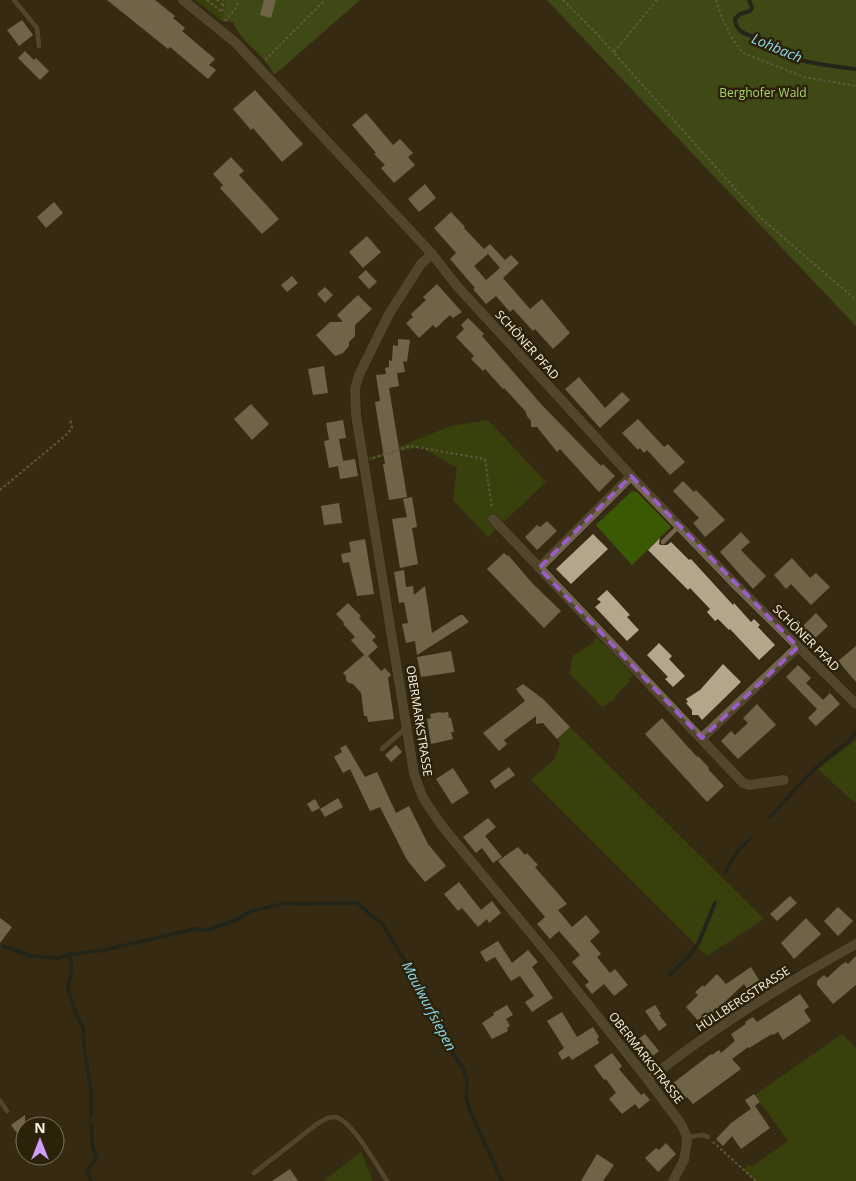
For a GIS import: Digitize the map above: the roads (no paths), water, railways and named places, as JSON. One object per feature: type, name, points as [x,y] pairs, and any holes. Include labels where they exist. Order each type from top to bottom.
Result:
[{"type":"street","name":"SCHÖNER PFAD","points":[[184,0],[236,43],[432,254],[470,301],[631,476],[856,704]]},
{"type":"street","name":"OBERMARKSTRASSE","points":[[432,254],[421,264],[389,314],[359,375],[355,390],[356,415],[414,774],[423,798],[431,811],[648,1080],[674,1114],[687,1137]]},
{"type":"street","points":[[539,568],[631,476]]},
{"type":"street","points":[[493,519],[746,785],[784,780]]},
{"type":"street","points":[[702,738],[798,647]]},
{"type":"street","name":"HÜLLBERGSTRASSE","points":[[648,1080],[702,1040],[768,996],[856,944]]},
{"type":"street","points":[[673,1181],[684,1160],[687,1137]]},
{"type":"lane","points":[[14,0],[37,28],[39,46]]},
{"type":"lane","points":[[663,542],[679,526]]},
{"type":"lane","points":[[382,749],[407,727]]},
{"type":"lane","points":[[0,1101],[7,1111]]},
{"type":"lane","points":[[254,1173],[317,1124],[327,1118],[334,1117],[349,1124],[387,1181]]},
{"type":"lane","points":[[687,1137],[703,1135],[708,1137]]},
{"type":"waterway","name":"Lohbach","points":[[749,0],[752,8],[750,11],[740,14],[735,19],[736,25],[742,32],[768,41],[796,59],[856,69]]},
{"type":"waterway","points":[[770,817],[815,768],[849,741],[856,732]]},
{"type":"waterway","points":[[726,871],[736,853],[750,838]]},
{"type":"waterway","name":"Maulwurfsiepen","points":[[3,946],[31,956],[59,958],[66,955],[104,950],[195,929],[207,930],[234,921],[252,911],[286,903],[357,903],[383,925],[429,1000],[432,1018],[441,1036],[463,1068],[467,1080],[466,1097],[470,1111],[502,1181]]},
{"type":"waterway","points":[[670,974],[698,944],[715,903]]},
{"type":"waterway","points":[[66,955],[71,959],[72,969],[68,986],[69,992],[76,1014],[83,1027],[84,1047],[91,1090],[91,1116]]},
{"type":"waterway","points":[[91,1125],[93,1149],[96,1159],[87,1171],[91,1181]]},
{"type":"park label","name":"Berghofer Wald","points":[[763,93]]}]
